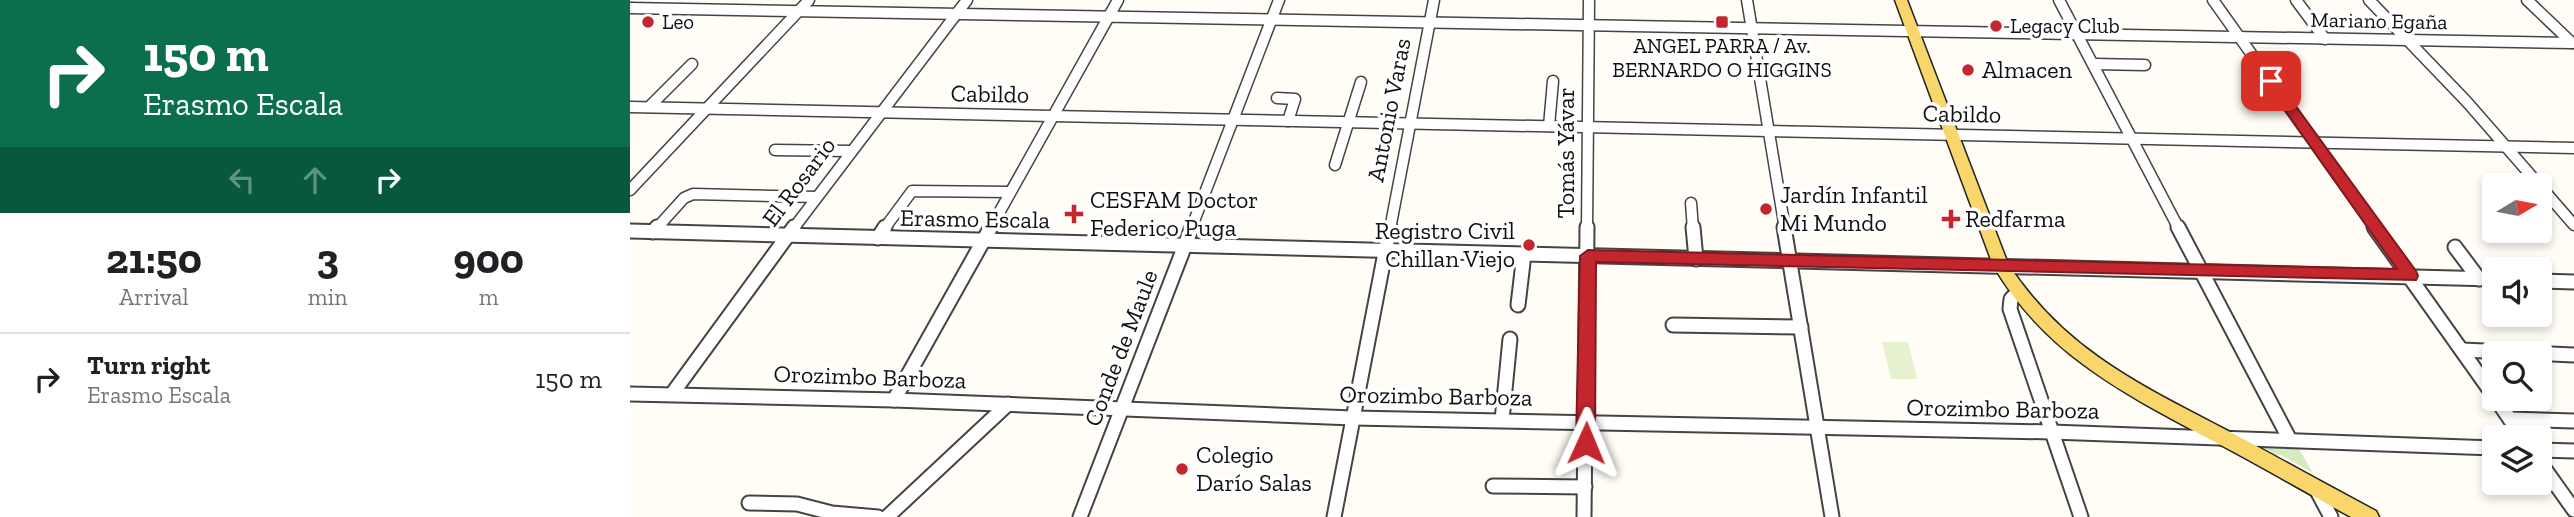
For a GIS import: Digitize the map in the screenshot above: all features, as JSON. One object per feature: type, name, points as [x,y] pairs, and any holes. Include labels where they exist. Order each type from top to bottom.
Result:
[{"type":"main road","points":[[1900,0],[2001,265],[2018,292],[2073,349],[2105,373],[2146,398],[2369,517]]},
{"type":"street","points":[[630,19],[651,0]]},
{"type":"street","points":[[630,190],[808,0]]},
{"type":"street","name":"El Rosario","points":[[672,394],[787,235],[967,0]]},
{"type":"street","points":[[894,400],[1118,0]]},
{"type":"street","name":"Conde de Maule","points":[[1080,517],[1279,0]]},
{"type":"street","name":"Antonio Varas","points":[[1334,517],[1434,0]]},
{"type":"street","name":"Tomás Yávar","points":[[1584,517],[1589,0]]},
{"type":"street","points":[[1747,0],[1832,517]]},
{"type":"street","points":[[2059,0],[2290,440]]},
{"type":"street","points":[[2213,0],[2482,378]]},
{"type":"street","points":[[2295,0],[2325,38]]},
{"type":"street","points":[[2369,0],[2508,147],[2574,225]]},
{"type":"street","points":[[2527,0],[2572,43]]},
{"type":"street","name":"Mariano Egaña","points":[[630,8],[2572,43]]},
{"type":"street","points":[[649,107],[692,64]]},
{"type":"street","points":[[2094,64],[2145,65]]},
{"type":"street","points":[[1549,126],[1553,81]]},
{"type":"street","points":[[1335,165],[1361,82]]},
{"type":"street","points":[[1278,98],[1295,99],[1288,121]]},
{"type":"street","name":"Cabildo","points":[[630,107],[2574,148]]},
{"type":"street","points":[[775,150],[850,151]]},
{"type":"street","points":[[878,238],[906,195],[912,191],[1010,192]]},
{"type":"street","points":[[653,232],[684,198],[693,194],[816,197]]},
{"type":"street","points":[[1691,203],[1696,259]]},
{"type":"street","name":"Erasmo Escala","points":[[630,231],[2479,279]]},
{"type":"street","points":[[2455,247],[2479,279]]},
{"type":"street","points":[[1518,306],[1524,254]]},
{"type":"street","points":[[2552,281],[2574,282]]},
{"type":"street","points":[[2018,292],[2011,299],[2010,309],[2081,517]]},
{"type":"street","points":[[1673,325],[1801,327]]},
{"type":"street","points":[[1502,420],[1510,339]]},
{"type":"street","points":[[2462,350],[2574,355]]},
{"type":"street","name":"Orozimbo Barboza","points":[[630,394],[894,400],[1353,418],[2051,432],[2482,448]]},
{"type":"street","points":[[887,517],[1008,404]]},
{"type":"street","points":[[2505,411],[2514,425]]},
{"type":"street","points":[[2510,419],[2574,421]]},
{"type":"street","points":[[2552,451],[2574,452]]},
{"type":"street","points":[[2552,479],[2574,510]]},
{"type":"street","points":[[1493,486],[1585,487]]},
{"type":"street","points":[[2316,489],[2331,517]]},
{"type":"street","points":[[749,503],[797,504],[832,513],[878,517]]},
{"type":"green space","points":[[1882,342],[1908,342],[1917,379],[1891,379]]},
{"type":"green space","points":[[2248,445],[2297,446],[2313,473],[2281,455],[2271,457]]},
{"type":"place","name":"Leo","points":[[648,22]]},
{"type":"place","name":"ANGEL PARRA / Av. BERNARDO O HIGGINS","points":[[1722,22]]},
{"type":"place","name":"Legacy Club","points":[[1996,26]]},
{"type":"place","name":"Almacen","points":[[1968,70]]},
{"type":"place","name":"Jardín Infantil Mi Mundo","points":[[1766,209]]},
{"type":"place","name":"CESFAM Doctor Federico Puga","points":[[1074,214]]},
{"type":"place","name":"Redfarma","points":[[1951,219]]},
{"type":"place","name":"Registro Civil Chillan Viejo","points":[[1529,245]]},
{"type":"place","name":"Colegio Darío Salas","points":[[1182,469]]},
{"type":"route","points":[[1586,443],[1588,256],[2410,276],[2271,81]]}]
